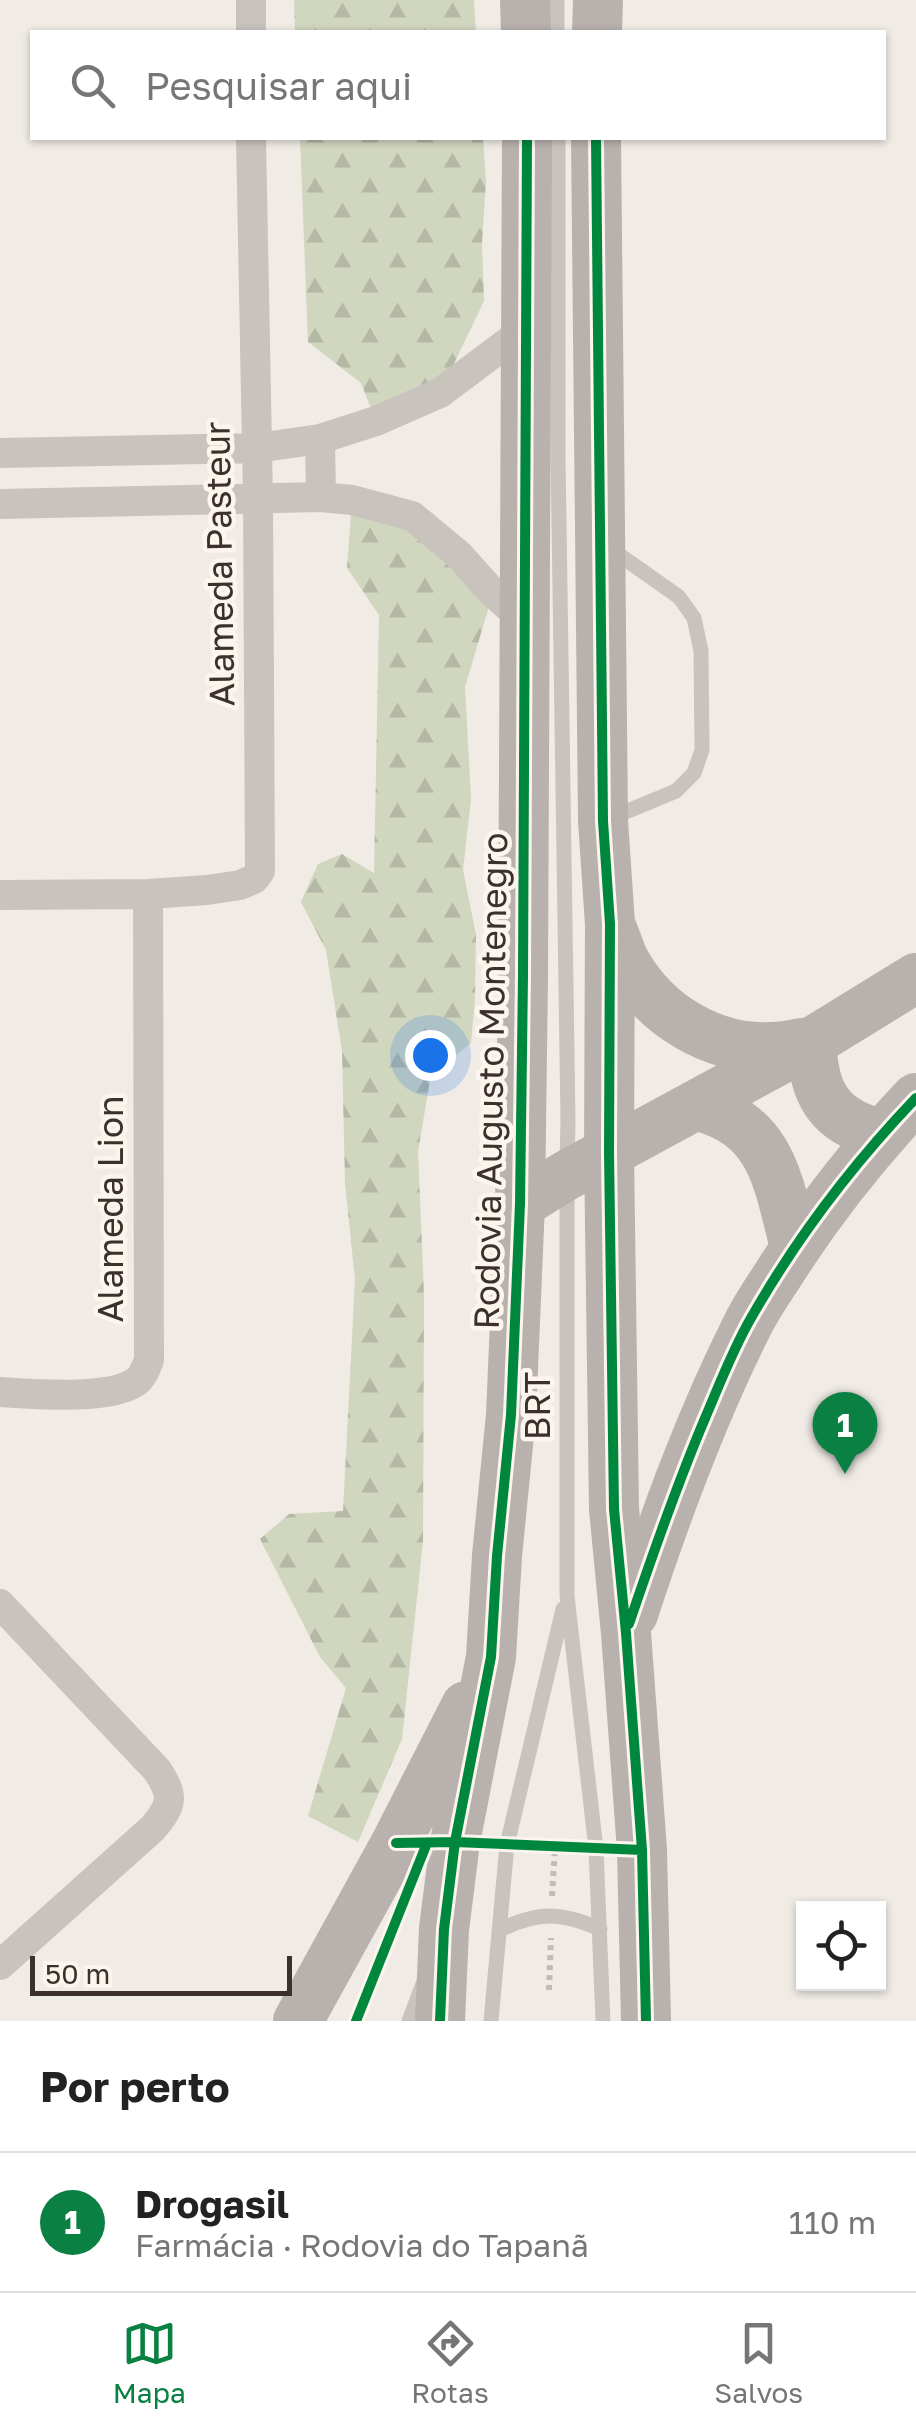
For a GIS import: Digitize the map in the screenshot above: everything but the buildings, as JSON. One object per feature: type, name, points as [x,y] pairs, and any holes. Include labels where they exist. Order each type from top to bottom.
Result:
[{"type":"main road","points":[[525,0],[526,30]]},
{"type":"main road","points":[[597,30],[598,0]]},
{"type":"main road","name":"Rodovia Augusto Montenegro","points":[[440,2021],[444,1929],[457,1826],[491,1657],[512,1415],[520,1204],[527,140]]},
{"type":"main road","points":[[596,140],[603,821],[610,924],[588,1164],[642,1850],[646,2021]]},
{"type":"main road","points":[[610,924],[626,964],[652,999],[685,1026],[726,1042],[768,1048],[812,1042]]},
{"type":"main road","points":[[520,1204],[812,1042],[916,978]]},
{"type":"main road","points":[[812,1042],[812,1068],[820,1092],[836,1113],[857,1127],[882,1134]]},
{"type":"main road","points":[[626,1633],[662,1527],[749,1320],[795,1247],[882,1134],[916,1098]]},
{"type":"main road","points":[[698,1106],[734,1119],[761,1144],[776,1172],[795,1247]]},
{"type":"main road","points":[[298,2021],[396,1843],[491,1657]]},
{"type":"street","points":[[251,0],[251,30]]},
{"type":"street","name":"Alameda Pasteur","points":[[148,894],[240,885],[254,879],[260,871],[251,140]]},
{"type":"street","points":[[0,453],[257,448],[320,439],[376,421],[440,393],[528,328]]},
{"type":"street","points":[[320,439],[321,497]]},
{"type":"street","points":[[0,504],[321,497],[352,500],[412,516],[526,622]]},
{"type":"street","points":[[0,895],[148,894]]},
{"type":"street","name":"Alameda Lion","points":[[0,1392],[69,1395],[120,1389],[136,1382],[149,1360],[148,894]]},
{"type":"street","points":[[0,1604],[158,1770],[168,1787],[170,1801],[167,1812],[153,1828],[0,1965]]},
{"type":"lane","points":[[557,0],[557,30]]},
{"type":"lane","name":"BRT","points":[[558,140],[558,456],[568,1122],[588,1164],[567,1596],[596,1849],[603,2021]]},
{"type":"lane","points":[[600,541],[679,597],[694,618],[701,651],[702,750],[694,773],[676,791],[603,821]]},
{"type":"lane","name":"BRT","points":[[491,2021],[507,1844],[567,1596]]},
{"type":"lane","points":[[500,1930],[525,1918],[552,1914],[600,1929]]},
{"type":"lane","points":[[409,2021],[444,1929]]},
{"type":"path","points":[[507,1844],[596,1849]]},
{"type":"green space","points":[[294,0],[474,0],[476,30],[295,30]]},
{"type":"green space","points":[[300,140],[483,140],[484,301],[440,393],[376,421],[361,383],[308,342]]},
{"type":"green space","points":[[352,500],[412,516],[493,593],[465,687],[471,799],[463,870],[476,935],[471,1043],[431,1075],[418,1151],[424,1296],[423,1541],[402,1739],[358,1842],[308,1816],[346,1688],[320,1657],[260,1539],[289,1514],[343,1511],[355,1280],[345,1183],[342,1051],[326,950],[301,902],[318,864],[342,854],[374,873],[379,615],[347,568]]},
{"type":"cycle path","points":[[440,2021],[444,1929],[455,1842],[491,1657],[511,1415],[520,1204],[523,976],[527,140]]},
{"type":"cycle path","points":[[596,140],[603,821],[610,924],[614,1509],[642,1850],[646,2021]]},
{"type":"cycle path","points":[[629,1624],[685,1467],[744,1330],[827,1203],[916,1098]]},
{"type":"cycle path","points":[[396,1843],[642,1850]]},
{"type":"cycle path","points":[[356,2021],[427,1843]]},
{"type":"place","name":"Drogasil","points":[[845,1474]]}]
